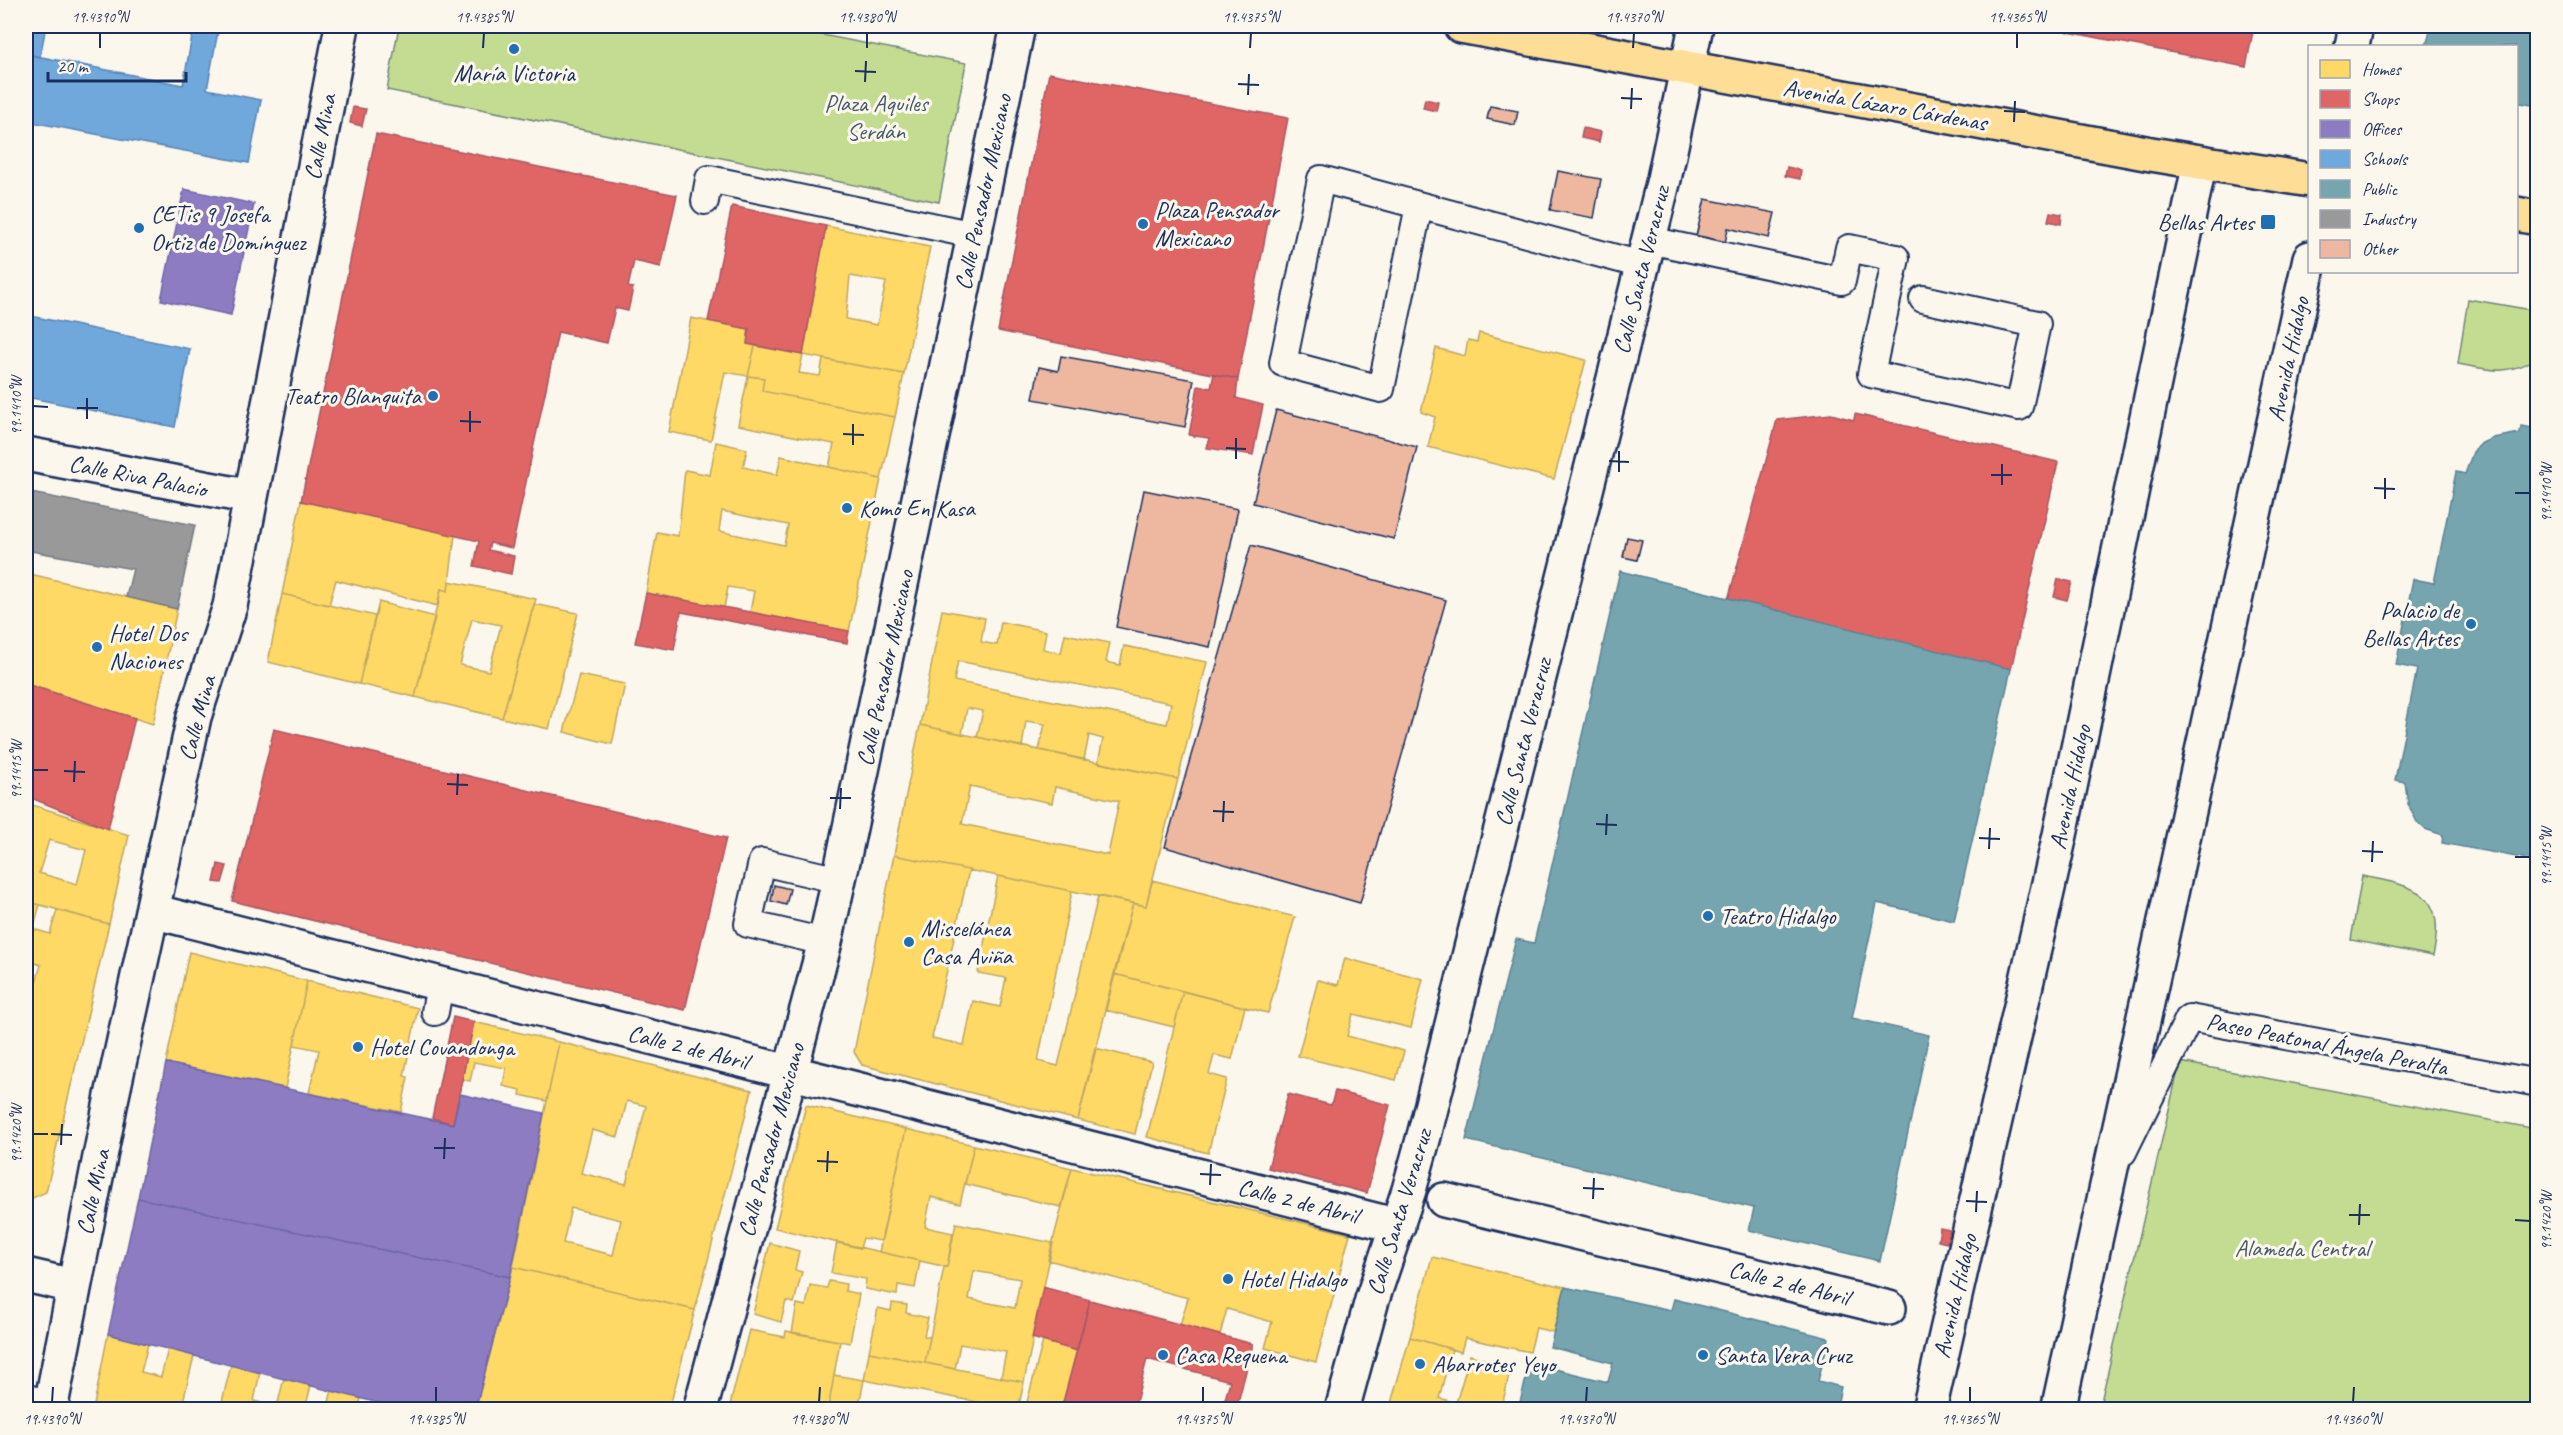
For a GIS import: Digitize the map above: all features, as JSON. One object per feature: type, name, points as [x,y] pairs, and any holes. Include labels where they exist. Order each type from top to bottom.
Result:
[{"type":"main road","name":"Avenida Lázaro Cárdenas","points":[[1461,26],[1688,70],[2308,180]]},
{"type":"main road","points":[[2518,214],[2538,218]]},
{"type":"street","name":"Calle Mina","points":[[42,1404],[73,1286],[194,717],[231,606],[342,26]]},
{"type":"street","name":"Calle Pensador Mexicano","points":[[700,1410],[825,942],[863,774],[1018,26]]},
{"type":"street","name":"Calle Santa Veracruz","points":[[1342,1410],[1372,1300],[1398,1226],[1424,1136],[1645,253],[1688,70],[1696,26]]},
{"type":"street","points":[[2352,45],[2356,26]]},
{"type":"street","name":"Avenida Hidalgo","points":[[1929,1410],[2060,835],[2200,162]]},
{"type":"street","name":"Avenida Hidalgo","points":[[2058,1410],[2308,267]]},
{"type":"street","name":"Calle Riva Palacio","points":[[26,454],[251,497]]},
{"type":"street","name":"Calle 2 de Abril","points":[[152,911],[438,998],[789,1073],[1398,1226]]},
{"type":"street","name":"Calle 2 de Abril","points":[[1444,1200],[1888,1308]]},
{"type":"street","points":[[26,1275],[73,1286]]},
{"type":"lane","points":[[1419,206],[1381,389],[1283,363],[1321,179],[1419,206],[1645,253],[1842,281],[1849,248],[1896,258],[1871,374],[2019,407],[2037,324],[1923,299]]},
{"type":"lane","points":[[707,190],[974,235]]},
{"type":"lane","points":[[825,942],[748,924],[762,862],[839,880]]},
{"type":"lane","name":"Paseo Peatonal Ángela Peralta","points":[[2108,1182],[2189,1018],[2538,1083]]},
{"type":"green space","name":"Plaza Aquiles Serdán","points":[[399,26],[776,26],[966,63],[939,202],[387,90]]},
{"type":"green space","points":[[2468,299],[2537,311],[2537,357],[2508,370],[2489,370],[2458,364]]},
{"type":"green space","points":[[2362,876],[2412,889],[2431,905],[2435,918],[2436,935],[2433,956],[2351,940]]},
{"type":"green space","name":"Alameda Central","points":[[2180,1062],[2537,1129],[2537,1409],[2099,1410]]},
{"type":"building: Homes","points":[[826,226],[930,247],[904,374],[803,355]],"holes":[[[850,276],[886,282],[877,325],[846,319]]]},
{"type":"building: Homes","points":[[691,318],[749,329],[747,344],[755,346],[748,376],[725,372],[711,440],[669,432]]},
{"type":"building: Homes","points":[[1479,333],[1586,360],[1554,479],[1428,447],[1435,417],[1421,412],[1436,348],[1465,356],[1468,340],[1477,342]]},
{"type":"building: Homes","points":[[755,346],[803,355],[799,373],[820,376],[823,359],[904,374],[895,417],[762,391],[764,378],[748,376]]},
{"type":"building: Homes","points":[[748,376],[764,378],[762,391],[895,417],[881,479],[829,467],[834,444],[738,425]]},
{"type":"building: Homes","points":[[716,442],[747,449],[743,467],[777,475],[781,456],[881,479],[849,631],[750,612],[754,591],[728,587],[724,608],[646,593],[657,532],[678,536],[685,470],[710,475]],"holes":[[[722,511],[788,525],[784,545],[719,531]]]},
{"type":"building: Homes","points":[[301,501],[455,535],[448,591],[441,589],[438,606],[336,580],[329,605],[282,594]]},
{"type":"building: Homes","name":"Hotel Dos Naciones","points":[[26,573],[177,609],[153,724],[26,684]]},
{"type":"building: Homes","points":[[449,581],[536,599],[502,718],[415,697],[441,589],[448,591]],"holes":[[[472,619],[501,625],[489,671],[460,665]]]},
{"type":"building: Homes","points":[[282,594],[375,616],[359,684],[268,662]]},
{"type":"building: Homes","points":[[379,602],[435,617],[415,697],[359,684]]},
{"type":"building: Homes","points":[[534,604],[578,613],[549,729],[502,718]]},
{"type":"building: Homes","points":[[942,610],[985,618],[981,642],[997,645],[1001,622],[1046,631],[1043,649],[1061,653],[1065,634],[1110,643],[1106,662],[1120,665],[1124,646],[1207,662],[1178,779],[1098,763],[1103,739],[1089,735],[1084,760],[1039,750],[1045,724],[1026,721],[1022,747],[977,737],[983,711],[967,708],[962,734],[920,725]],"holes":[[[958,661],[1171,703],[1167,724],[954,681]]]},
{"type":"building: Homes","points":[[579,675],[625,684],[612,744],[564,732]]},
{"type":"building: Homes","points":[[920,725],[1178,779],[1146,906],[894,855]],"holes":[[[970,786],[1052,803],[1055,787],[1119,801],[1108,855],[962,824]]]},
{"type":"building: Homes","points":[[26,803],[129,835],[109,924],[26,901]],"holes":[[[49,840],[86,850],[77,884],[39,873]]]},
{"type":"building: Homes","points":[[894,855],[969,870],[932,1038],[964,1045],[973,1001],[1000,1007],[1006,978],[978,973],[998,876],[1072,891],[1038,1061],[1058,1066],[1098,896],[1133,903],[1078,1120],[862,1065],[854,1052]]},
{"type":"building: Homes","points":[[1152,880],[1295,917],[1268,1013],[1114,974],[1133,903],[1146,906]]},
{"type":"building: Homes","points":[[26,901],[40,905],[33,929],[50,934],[57,910],[109,924],[46,1192],[28,1200],[26,1200],[26,1016],[41,965],[26,960]]},
{"type":"building: Homes","points":[[189,952],[307,981],[285,1088],[166,1063]]},
{"type":"building: Homes","points":[[1345,958],[1423,979],[1411,1028],[1353,1014],[1347,1036],[1404,1051],[1396,1080],[1298,1056],[1318,980],[1338,985]]},
{"type":"building: Homes","points":[[1114,974],[1183,991],[1174,1027],[1105,1010]]},
{"type":"building: Homes","name":"Hotel Covandonga","points":[[307,981],[418,1008],[404,1076],[408,1077],[401,1112],[309,1093],[319,1050],[294,1045]]},
{"type":"building: Homes","points":[[1183,991],[1245,1007],[1232,1059],[1214,1055],[1209,1074],[1227,1079],[1208,1153],[1147,1137]]},
{"type":"building: Homes","points":[[474,1022],[559,1042],[547,1101],[520,1095],[521,1090],[503,1086],[506,1068],[474,1062],[470,1081],[462,1079]]},
{"type":"building: Homes","points":[[559,1042],[752,1090],[695,1310],[513,1267]],"holes":[[[627,1101],[646,1106],[626,1184],[581,1173],[592,1130],[618,1137]],[[571,1208],[621,1220],[613,1255],[563,1243]]]},
{"type":"building: Homes","points":[[1095,1048],[1152,1062],[1135,1134],[1078,1120]]},
{"type":"building: Homes","points":[[806,1105],[906,1129],[881,1241],[863,1238],[860,1248],[775,1228]]},
{"type":"building: Homes","points":[[906,1129],[974,1145],[960,1204],[931,1197],[925,1227],[953,1233],[947,1267],[879,1252]]},
{"type":"building: Homes","points":[[974,1145],[1072,1168],[1061,1207],[965,1184]]},
{"type":"building: Homes","name":"Hotel Hidalgo","points":[[1072,1168],[1350,1234],[1316,1362],[1265,1348],[1272,1322],[1227,1309],[1220,1335],[1180,1325],[1188,1298],[1048,1260]]},
{"type":"building: Homes","points":[[956,1223],[1053,1243],[1024,1382],[1001,1378],[1006,1352],[960,1344],[955,1369],[925,1363],[944,1267],[947,1267]],"holes":[[[974,1271],[1020,1279],[1015,1308],[969,1299]]]},
{"type":"building: Homes","points":[[837,1242],[920,1261],[915,1288],[898,1285],[897,1295],[865,1289],[866,1279],[831,1273]]},
{"type":"building: Homes","points":[[770,1243],[799,1251],[795,1270],[802,1272],[794,1303],[786,1301],[781,1322],[753,1314]]},
{"type":"building: Homes","points":[[1432,1257],[1565,1287],[1553,1332],[1536,1328],[1530,1352],[1465,1338],[1461,1352],[1410,1337]]},
{"type":"building: Homes","points":[[513,1267],[695,1310],[669,1410],[475,1410]]},
{"type":"building: Homes","points":[[829,1281],[846,1284],[845,1291],[859,1294],[850,1343],[792,1333],[797,1304],[806,1306],[810,1285],[827,1288]]},
{"type":"building: Homes","points":[[892,1303],[907,1305],[906,1313],[928,1318],[924,1336],[930,1337],[925,1363],[869,1352],[878,1308],[891,1311]]},
{"type":"building: Homes","points":[[749,1330],[785,1337],[786,1331],[840,1341],[828,1410],[758,1410],[730,1405]]},
{"type":"building: Homes","points":[[108,1334],[148,1344],[141,1372],[161,1377],[168,1349],[194,1356],[181,1410],[93,1410]]},
{"type":"building: Homes","points":[[1410,1337],[1452,1349],[1439,1398],[1456,1403],[1470,1355],[1511,1367],[1501,1410],[1389,1410]]},
{"type":"building: Homes","points":[[1043,1341],[1077,1351],[1061,1410],[1025,1410]]},
{"type":"building: Homes","points":[[869,1352],[1024,1382],[1018,1410],[864,1380]]},
{"type":"building: Homes","points":[[231,1365],[260,1372],[254,1401],[277,1407],[284,1378],[311,1385],[305,1410],[220,1410]]},
{"type":"building: Homes","points":[[834,1375],[864,1380],[858,1410],[828,1410]]},
{"type":"building: Homes","points":[[332,1390],[361,1398],[358,1410],[327,1410]]},
{"type":"building: Homes","points":[[384,1404],[406,1410],[382,1410]]},
{"type":"building: Shops","points":[[2038,26],[2254,26],[2246,67]]},
{"type":"building: Shops","name":"Plaza Pensador Mexicano","points":[[1049,73],[1288,118],[1238,379],[998,331]]},
{"type":"building: Shops","points":[[1425,99],[1438,102],[1436,111],[1423,108]]},
{"type":"building: Shops","points":[[353,107],[366,109],[362,126],[350,123]]},
{"type":"building: Shops","points":[[1583,128],[1601,132],[1599,142],[1581,138]]},
{"type":"building: Shops","name":"Teatro Blanquita","points":[[376,134],[677,195],[661,267],[634,261],[628,287],[633,288],[628,311],[615,308],[607,343],[558,332],[512,548],[490,543],[488,550],[514,556],[511,574],[474,566],[479,541],[301,501]]},
{"type":"building: Shops","points":[[1787,167],[1801,170],[1800,179],[1785,176]]},
{"type":"building: Shops","points":[[732,206],[826,226],[803,355],[747,344],[749,329],[708,321]]},
{"type":"building: Shops","points":[[2050,212],[2062,214],[2061,224],[2048,221]]},
{"type":"building: Shops","points":[[1214,374],[1238,379],[1236,398],[1263,405],[1253,455],[1207,448],[1209,438],[1189,435],[1198,386],[1211,388]]},
{"type":"building: Shops","points":[[1831,414],[1854,420],[1855,414],[2058,462],[2011,669],[1728,600],[1777,420]]},
{"type":"building: Shops","points":[[2058,579],[2072,582],[2067,600],[2054,597]]},
{"type":"building: Shops","points":[[646,593],[849,631],[847,643],[681,612],[674,650],[635,643]]},
{"type":"building: Shops","points":[[26,684],[135,718],[108,829],[26,796]]},
{"type":"building: Shops","points":[[274,729],[726,838],[685,1010],[232,901]]},
{"type":"building: Shops","points":[[218,864],[227,866],[222,883],[214,882]]},
{"type":"building: Shops","points":[[453,1017],[474,1022],[453,1124],[432,1118]]},
{"type":"building: Shops","points":[[1335,1091],[1390,1105],[1367,1193],[1268,1168],[1288,1094],[1331,1105]]},
{"type":"building: Shops","points":[[1940,1228],[1950,1230],[1947,1243],[1938,1241]]},
{"type":"building: Shops","points":[[1043,1287],[1090,1300],[1077,1351],[1032,1338]]},
{"type":"building: Shops","name":"Casa Requena","points":[[1090,1300],[1253,1344],[1236,1410],[1222,1410],[1230,1381],[1147,1359],[1134,1410],[1073,1410],[1062,1406]]},
{"type":"building: Offices","points":[[184,189],[254,204],[231,315],[161,300]]},
{"type":"building: Offices","points":[[166,1063],[453,1124],[460,1094],[544,1113],[510,1277],[138,1198]]},
{"type":"building: Offices","points":[[138,1198],[510,1277],[475,1410],[406,1410],[108,1334]]},
{"type":"building: Schools","points":[[26,26],[46,26],[40,57],[26,54]]},
{"type":"building: Schools","points":[[194,26],[219,26],[207,89],[261,100],[249,163],[26,121],[26,54],[183,85]]},
{"type":"building: Schools","points":[[26,315],[190,349],[175,427],[26,397]]},
{"type":"building: Public","points":[[2431,26],[2538,26],[2538,106],[2518,102],[2518,45],[2424,45],[2427,43]]},
{"type":"building: Public","name":"Palacio de Bellas Artes","points":[[2521,426],[2538,429],[2538,861],[2442,843],[2443,835],[2425,829],[2417,822],[2408,804],[2405,782],[2395,780],[2417,669],[2396,665],[2413,579],[2434,583],[2456,472],[2465,474],[2473,452],[2482,443],[2493,438],[2520,433]]},
{"type":"building: Public","name":"Teatro Hidalgo","points":[[1620,571],[2011,669],[1954,921],[1877,903],[1852,1018],[1929,1035],[1880,1261],[1749,1230],[1754,1208],[1466,1140],[1516,939],[1534,943]]},
{"type":"building: Public","name":"Santa Vera Cruz","points":[[1565,1287],[1671,1310],[1674,1299],[1829,1338],[1818,1381],[1841,1387],[1836,1410],[1518,1410],[1530,1363],[1608,1382],[1613,1363],[1550,1347]]},
{"type":"building: Industry","points":[[26,492],[195,525],[177,609],[126,597],[133,569],[26,550]]},
{"type":"building: Other","points":[[1490,106],[1518,111],[1515,125],[1487,119]]},
{"type":"building: Other","points":[[1558,171],[1601,179],[1594,218],[1550,210]]},
{"type":"building: Other","points":[[1705,199],[1775,213],[1769,238],[1728,228],[1725,243],[1696,236]]},
{"type":"building: Other","points":[[1061,356],[1194,380],[1185,427],[1033,399],[1039,367],[1058,371]]},
{"type":"building: Other","points":[[1276,410],[1417,447],[1394,539],[1253,503]]},
{"type":"building: Other","points":[[1144,490],[1238,509],[1210,647],[1116,627]]},
{"type":"building: Other","points":[[1627,537],[1642,540],[1637,560],[1623,557]]},
{"type":"building: Other","points":[[1251,545],[1446,600],[1360,903],[1165,847]]},
{"type":"building: Other","points":[[774,885],[790,889],[786,905],[771,901]]},
{"type":"place","name":"María Victoria","points":[[514,49]]},
{"type":"place","name":"Bellas Artes","points":[[2268,222]]},
{"type":"place","name":"Plaza Pensador Mexicano","points":[[1143,224]]},
{"type":"place","name":"CETis 9 Josefa Ortiz de Domínguez","points":[[139,228]]},
{"type":"place","name":"Teatro Blanquita","points":[[433,396]]},
{"type":"place","name":"Komo En Kasa","points":[[847,508]]},
{"type":"place","name":"Palacio de Bellas Artes","points":[[2471,624]]},
{"type":"place","name":"Hotel Dos Naciones","points":[[97,647]]},
{"type":"place","name":"Teatro Hidalgo","points":[[1708,916]]},
{"type":"place","name":"Miscelánea Casa Aviña","points":[[909,942]]},
{"type":"place","name":"Hotel Covandonga","points":[[358,1047]]},
{"type":"place","name":"Hotel Hidalgo","points":[[1228,1279]]},
{"type":"place","name":"Casa Requena","points":[[1163,1355]]},
{"type":"place","name":"Santa Vera Cruz","points":[[1703,1355]]},
{"type":"place","name":"Abarrotes Yeyo","points":[[1420,1364]]}]
